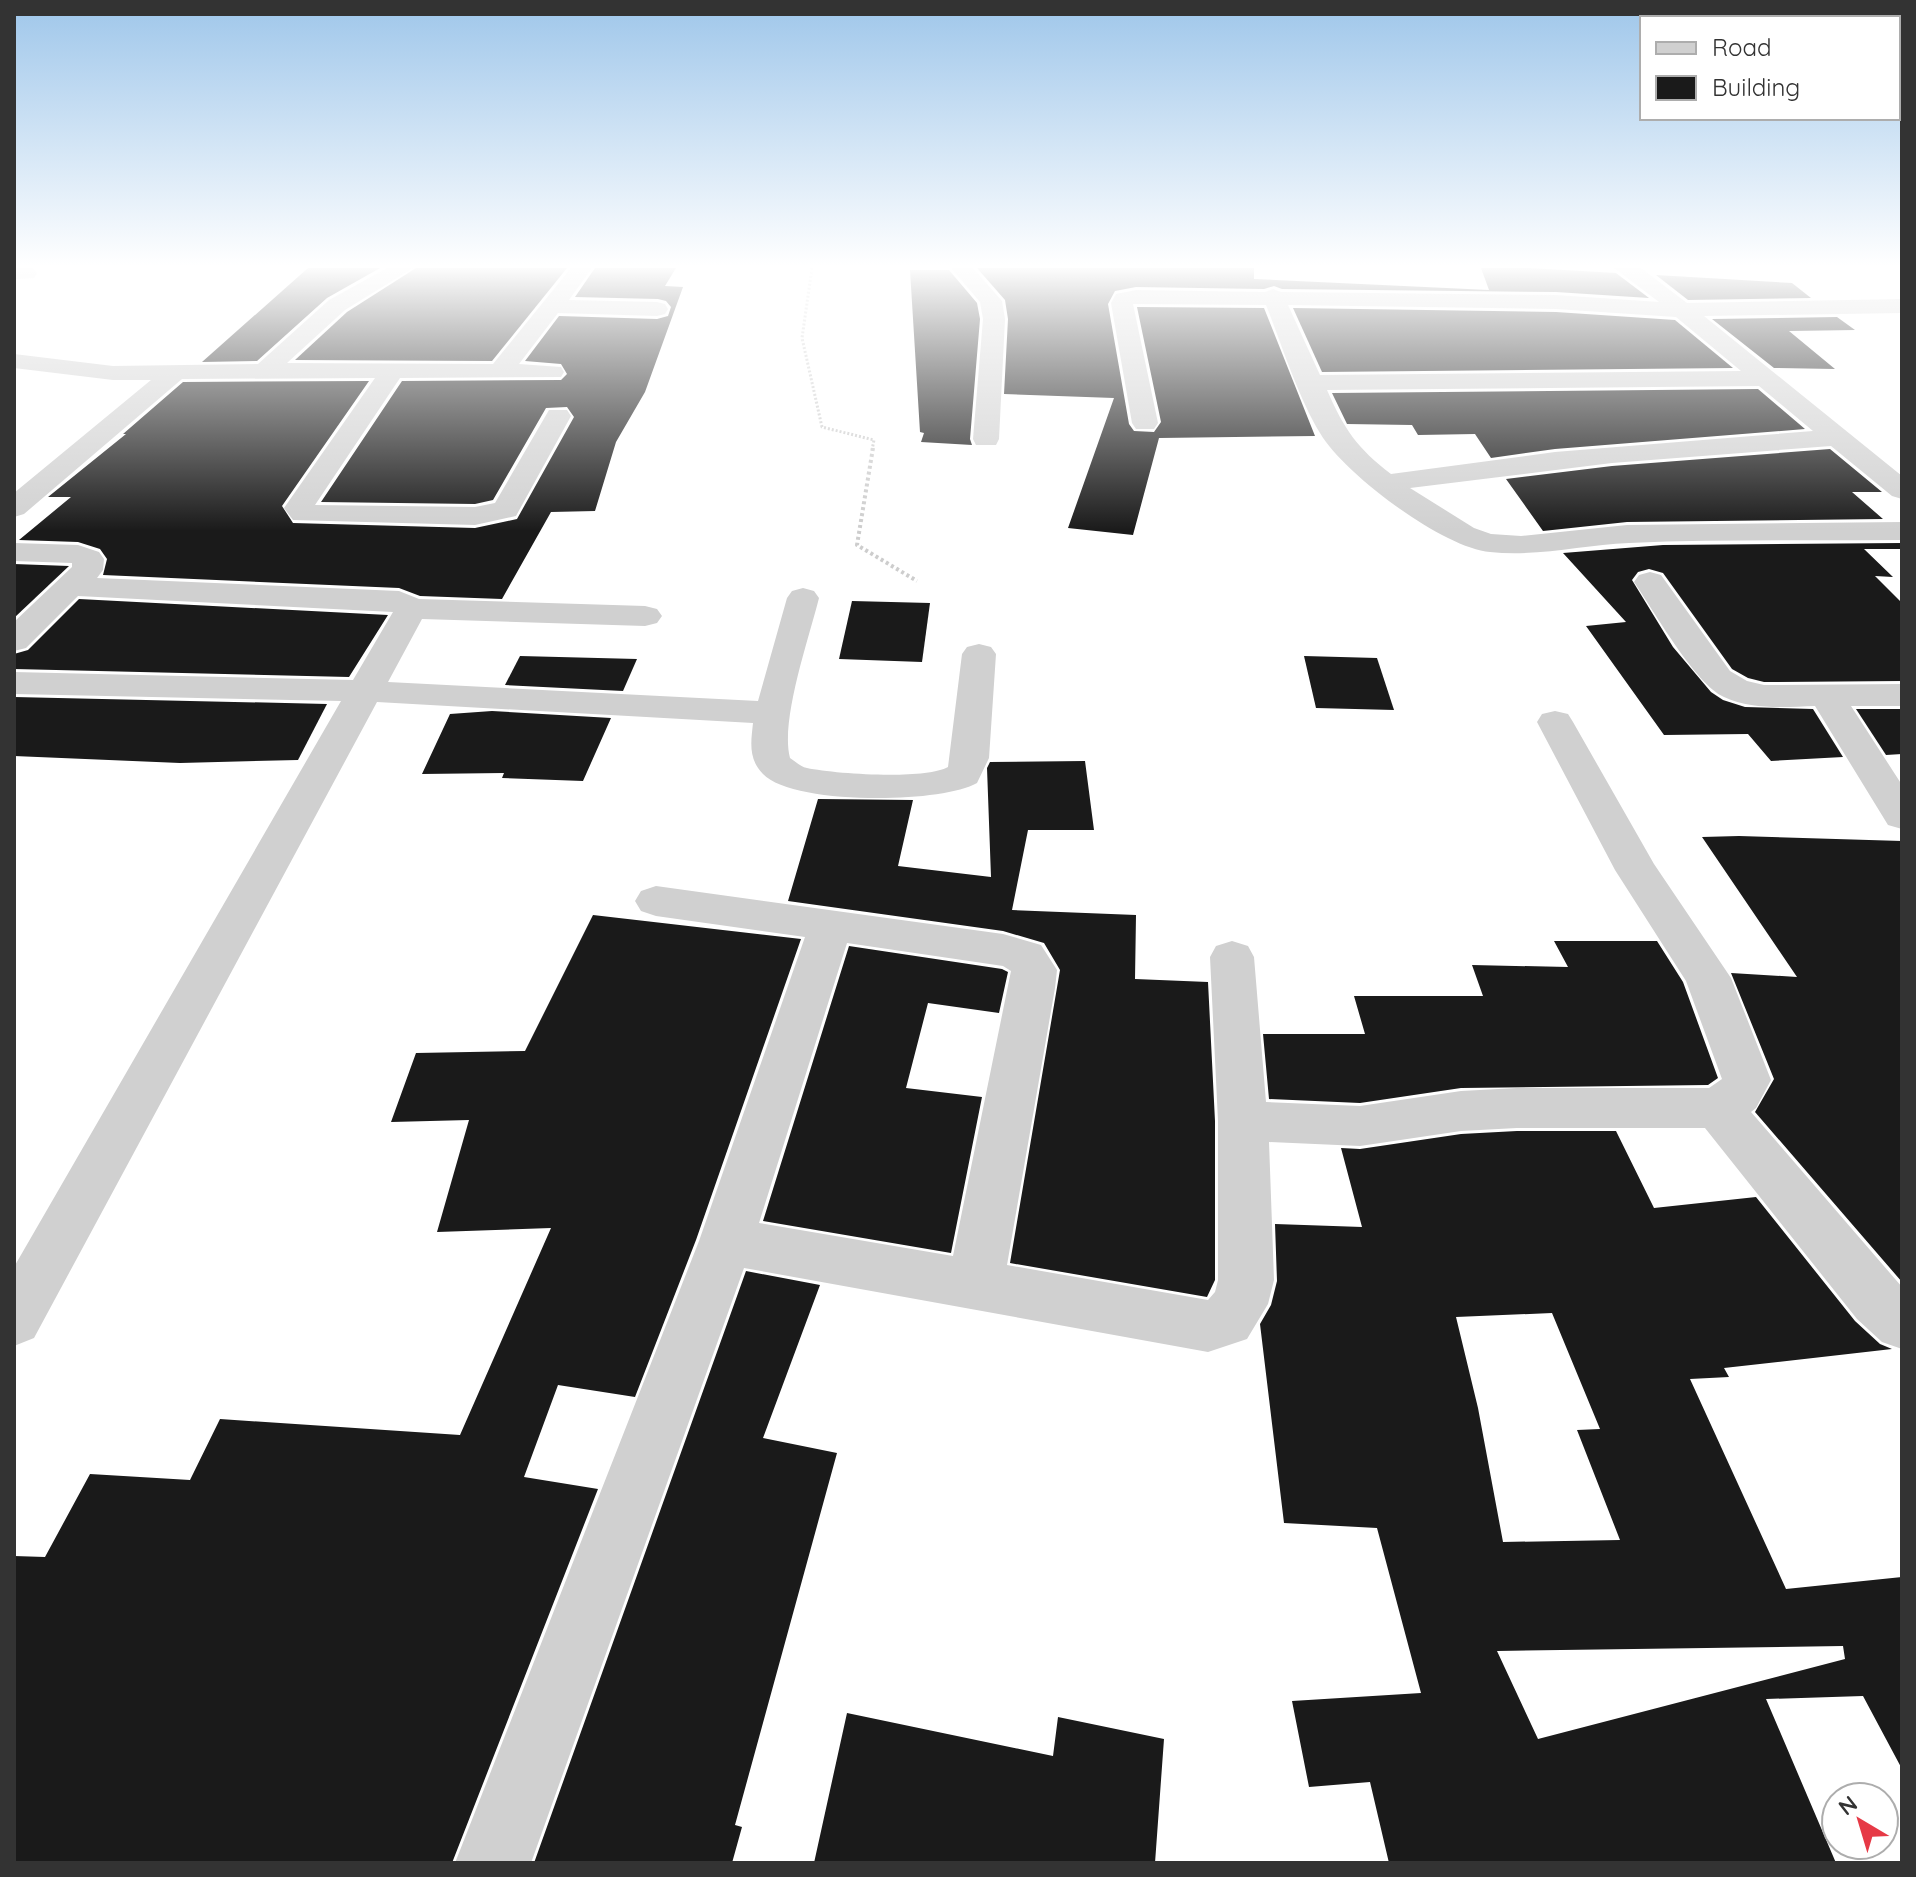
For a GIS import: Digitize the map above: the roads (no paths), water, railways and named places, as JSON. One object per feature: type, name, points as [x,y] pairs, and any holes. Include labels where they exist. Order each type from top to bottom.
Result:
[{"type":"street","points":[[264,371],[281,356]]},
{"type":"street","points":[[500,372],[513,356]]},
{"type":"street","points":[[986,439],[992,356]]},
{"type":"street","points":[[1132,356],[1145,423]]},
{"type":"street","points":[[1298,356],[1332,432],[1358,462],[1417,507],[1463,534],[1487,543],[1521,545],[1627,534],[1902,531]]},
{"type":"street","points":[[1736,356],[1902,490]]},
{"type":"street","points":[[14,361],[113,373],[552,372]]},
{"type":"street","points":[[392,371],[303,501],[299,508],[303,514],[475,516],[506,510],[558,416]]},
{"type":"street","points":[[14,508],[176,372]]},
{"type":"street","points":[[1310,383],[1763,378]]},
{"type":"street","points":[[1385,483],[1499,464],[1586,455],[1839,437]]},
{"type":"street","points":[[14,552],[78,554],[88,559],[87,570],[14,641]]},
{"type":"street","points":[[1650,582],[1718,678],[1731,689],[1749,695],[1902,695]]},
{"type":"street","points":[[70,586],[399,601],[411,609],[645,616]]},
{"type":"street","points":[[803,598],[774,713],[770,755],[778,769],[796,779],[927,788],[951,783],[965,774],[970,758],[979,654]]},
{"type":"street","points":[[14,1320],[411,609]]},
{"type":"street","points":[[14,683],[365,691],[774,713]]},
{"type":"street","points":[[1827,696],[1902,816]]},
{"type":"street","points":[[1243,1121],[1360,1126],[1461,1111],[1517,1108],[1718,1108],[1739,1094],[1747,1080],[1708,978],[1636,870],[1555,722]]},
{"type":"street","points":[[656,901],[1003,950],[1025,956],[1034,970],[975,1287]]},
{"type":"street","points":[[493,1863],[726,1241],[830,927]]},
{"type":"street","points":[[726,1241],[1208,1326],[1227,1321],[1240,1304],[1246,1280],[1243,1121],[1232,957]]},
{"type":"street","points":[[1718,1108],[1894,1307]]}]
